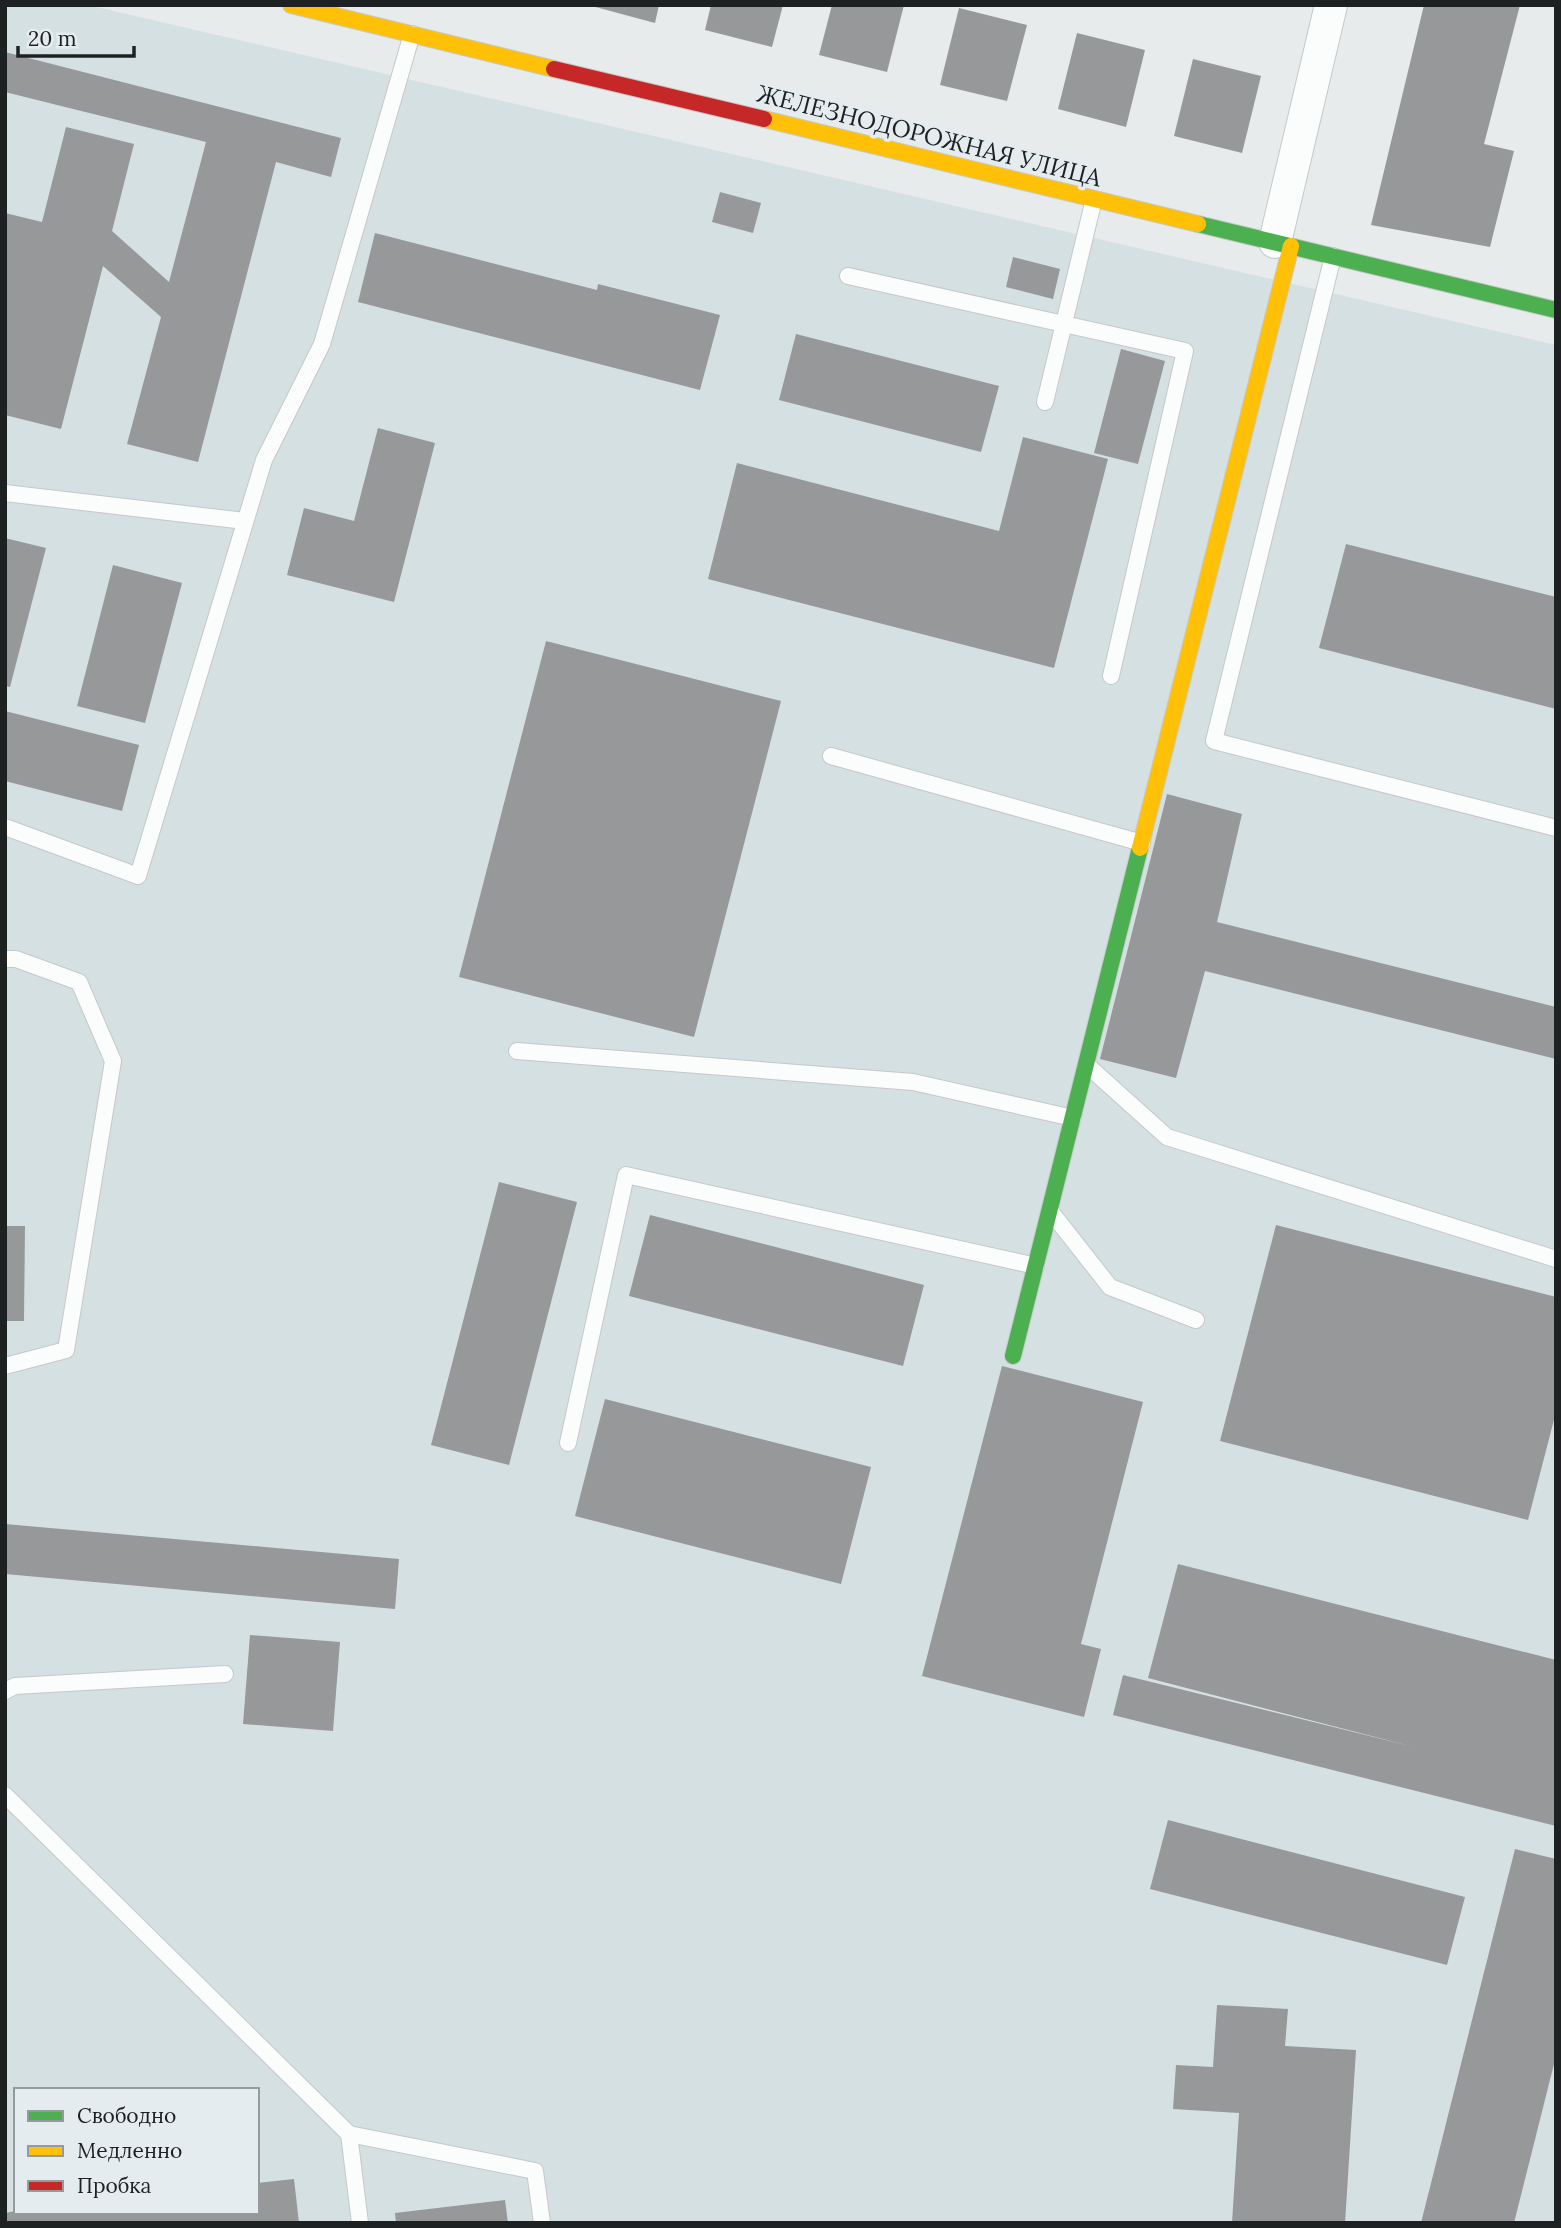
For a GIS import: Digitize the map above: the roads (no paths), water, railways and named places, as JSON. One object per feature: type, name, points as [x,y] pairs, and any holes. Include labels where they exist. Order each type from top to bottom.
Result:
[{"type":"street","name":"ЖЕЛЕЗНОДОРОЖНАЯ УЛИЦА","points":[[291,5],[1556,310]]},
{"type":"street","points":[[1013,1356],[1142,843],[1283,244],[1331,5]]},
{"type":"lane","points":[[5,827],[138,876],[264,460],[322,344],[412,34]]},
{"type":"lane","points":[[1045,402],[1094,199]]},
{"type":"lane","points":[[1333,256],[1214,741],[1556,828]]},
{"type":"lane","points":[[848,276],[1185,351],[1111,676]]},
{"type":"lane","points":[[5,493],[245,521]]},
{"type":"lane","points":[[831,756],[1142,843]]},
{"type":"lane","points":[[5,959],[16,959],[79,982],[113,1061],[66,1350],[5,1366]]},
{"type":"lane","points":[[517,1051],[913,1082],[1073,1118]]},
{"type":"lane","points":[[1087,1064],[1167,1137],[1556,1259]]},
{"type":"lane","points":[[568,1443],[626,1175],[1036,1266]]},
{"type":"lane","points":[[1050,1210],[1110,1287],[1196,1320]]},
{"type":"lane","points":[[5,1691],[15,1686],[225,1674]]},
{"type":"lane","points":[[5,1795],[349,2134],[535,2171],[542,2223]]},
{"type":"lane","points":[[349,2134],[360,2223]]}]
